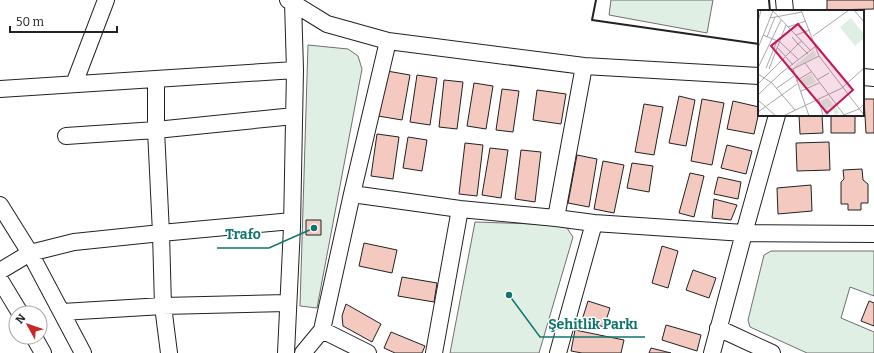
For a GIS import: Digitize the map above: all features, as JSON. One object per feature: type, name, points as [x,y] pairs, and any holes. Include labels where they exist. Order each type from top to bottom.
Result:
[{"type":"street","points":[[74,84],[106,0]]},
{"type":"street","points":[[784,0],[785,10]]},
{"type":"street","points":[[290,1],[327,24],[388,41],[584,66],[758,76]]},
{"type":"street","points":[[286,353],[292,221],[295,70],[290,1]]},
{"type":"street","points":[[303,353],[322,330],[388,41]]},
{"type":"street","points":[[556,218],[584,66]]},
{"type":"street","points":[[0,89],[295,70]]},
{"type":"street","points":[[864,77],[874,78]]},
{"type":"street","points":[[156,79],[156,130],[163,306],[169,353]]},
{"type":"street","points":[[66,136],[156,130],[294,116]]},
{"type":"street","points":[[712,353],[777,116]]},
{"type":"street","points":[[352,194],[460,209],[594,223],[744,233],[874,234]]},
{"type":"street","points":[[0,205],[30,253],[83,353]]},
{"type":"street","points":[[434,353],[460,209]]},
{"type":"street","points":[[0,271],[30,253],[74,242],[292,221]]},
{"type":"street","points":[[558,353],[594,223]]},
{"type":"street","points":[[0,280],[15,305]]},
{"type":"street","points":[[62,312],[163,306],[288,303]]},
{"type":"street","points":[[718,328],[772,353]]},
{"type":"street","points":[[322,330],[368,353]]},
{"type":"green space","points":[[611,0],[713,0],[707,33],[609,15]]},
{"type":"green space","points":[[308,45],[348,49],[358,56],[362,69],[317,308],[300,306]]},
{"type":"green space","points":[[475,222],[565,225],[573,237],[539,353],[450,353]]},
{"type":"green space","points":[[771,251],[874,251],[874,296],[850,287],[841,318],[874,332],[874,353],[807,353],[750,327],[748,320],[764,255]]},
{"type":"building","points":[[827,0],[874,0],[874,9],[827,10]]},
{"type":"building","points":[[387,71],[410,75],[402,120],[378,116]]},
{"type":"building","points":[[417,75],[437,78],[430,125],[410,122]]},
{"type":"building","points":[[444,80],[463,82],[457,129],[439,127]]},
{"type":"building","points":[[474,83],[493,86],[486,129],[467,126]]},
{"type":"building","points":[[502,89],[519,91],[513,132],[496,130]]},
{"type":"building","points":[[537,90],[566,94],[561,124],[533,120]]},
{"type":"building","points":[[679,96],[695,100],[686,146],[669,143]]},
{"type":"building","points":[[702,99],[724,103],[712,165],[691,161]]},
{"type":"building","points":[[864,99],[874,99],[874,133],[866,133]]},
{"type":"building","points":[[733,101],[758,107],[758,116],[754,134],[727,129]]},
{"type":"building","points":[[644,104],[663,107],[654,155],[635,152]]},
{"type":"building","points":[[799,116],[822,116],[823,133],[800,134]]},
{"type":"building","points":[[831,116],[855,116],[855,133],[831,133]]},
{"type":"building","points":[[377,134],[399,137],[393,179],[371,176]]},
{"type":"building","points":[[408,137],[427,140],[422,171],[403,168]]},
{"type":"building","points":[[829,142],[830,170],[797,171],[796,143]]},
{"type":"building","points":[[465,143],[483,145],[477,196],[459,194]]},
{"type":"building","points":[[727,145],[752,151],[746,174],[721,168]]},
{"type":"building","points":[[490,148],[508,150],[501,198],[482,195]]},
{"type":"building","points":[[521,150],[541,152],[535,202],[515,199]]},
{"type":"building","points":[[577,155],[597,159],[589,207],[568,203]]},
{"type":"building","points":[[603,161],[624,165],[614,213],[594,209]]},
{"type":"building","points":[[632,163],[653,166],[649,192],[627,188]]},
{"type":"building","points":[[862,169],[863,180],[868,184],[868,203],[861,203],[861,210],[848,210],[848,204],[841,204],[841,182],[844,179],[843,170]]},
{"type":"building","points":[[690,173],[704,176],[694,217],[679,213]]},
{"type":"building","points":[[718,177],[741,182],[738,199],[714,194]]},
{"type":"building","points":[[811,185],[812,211],[778,214],[777,188]]},
{"type":"building","points":[[714,199],[737,205],[731,220],[712,218]]},
{"type":"building","points":[[306,220],[321,220],[321,235],[306,235]]},
{"type":"building","points":[[364,243],[397,250],[392,273],[359,266]]},
{"type":"building","points":[[662,246],[678,251],[668,288],[652,283]]},
{"type":"building","points":[[693,270],[716,278],[709,298],[686,290]]},
{"type":"building","points":[[402,277],[437,283],[434,302],[398,296]]},
{"type":"building","points":[[588,301],[610,308],[604,327],[582,320]]},
{"type":"building","points":[[869,301],[874,303],[874,326],[861,321]]},
{"type":"building","points":[[346,304],[381,324],[372,342],[343,326],[342,316]]},
{"type":"building","points":[[666,325],[701,335],[697,351],[662,340]]},
{"type":"building","points":[[575,330],[624,340],[621,353],[582,353],[571,351]]},
{"type":"building","points":[[391,332],[425,346],[422,353],[395,353],[384,348]]},
{"type":"building","points":[[651,348],[671,353],[649,353]]},
{"type":"wall","points":[[596,0],[592,20],[758,44]]},
{"type":"wall","points":[[769,0],[770,10]]},
{"type":"place","name":"Trafo","points":[[314,228]]},
{"type":"place","name":"Şehitlik Parkı","points":[[509,295]]}]
